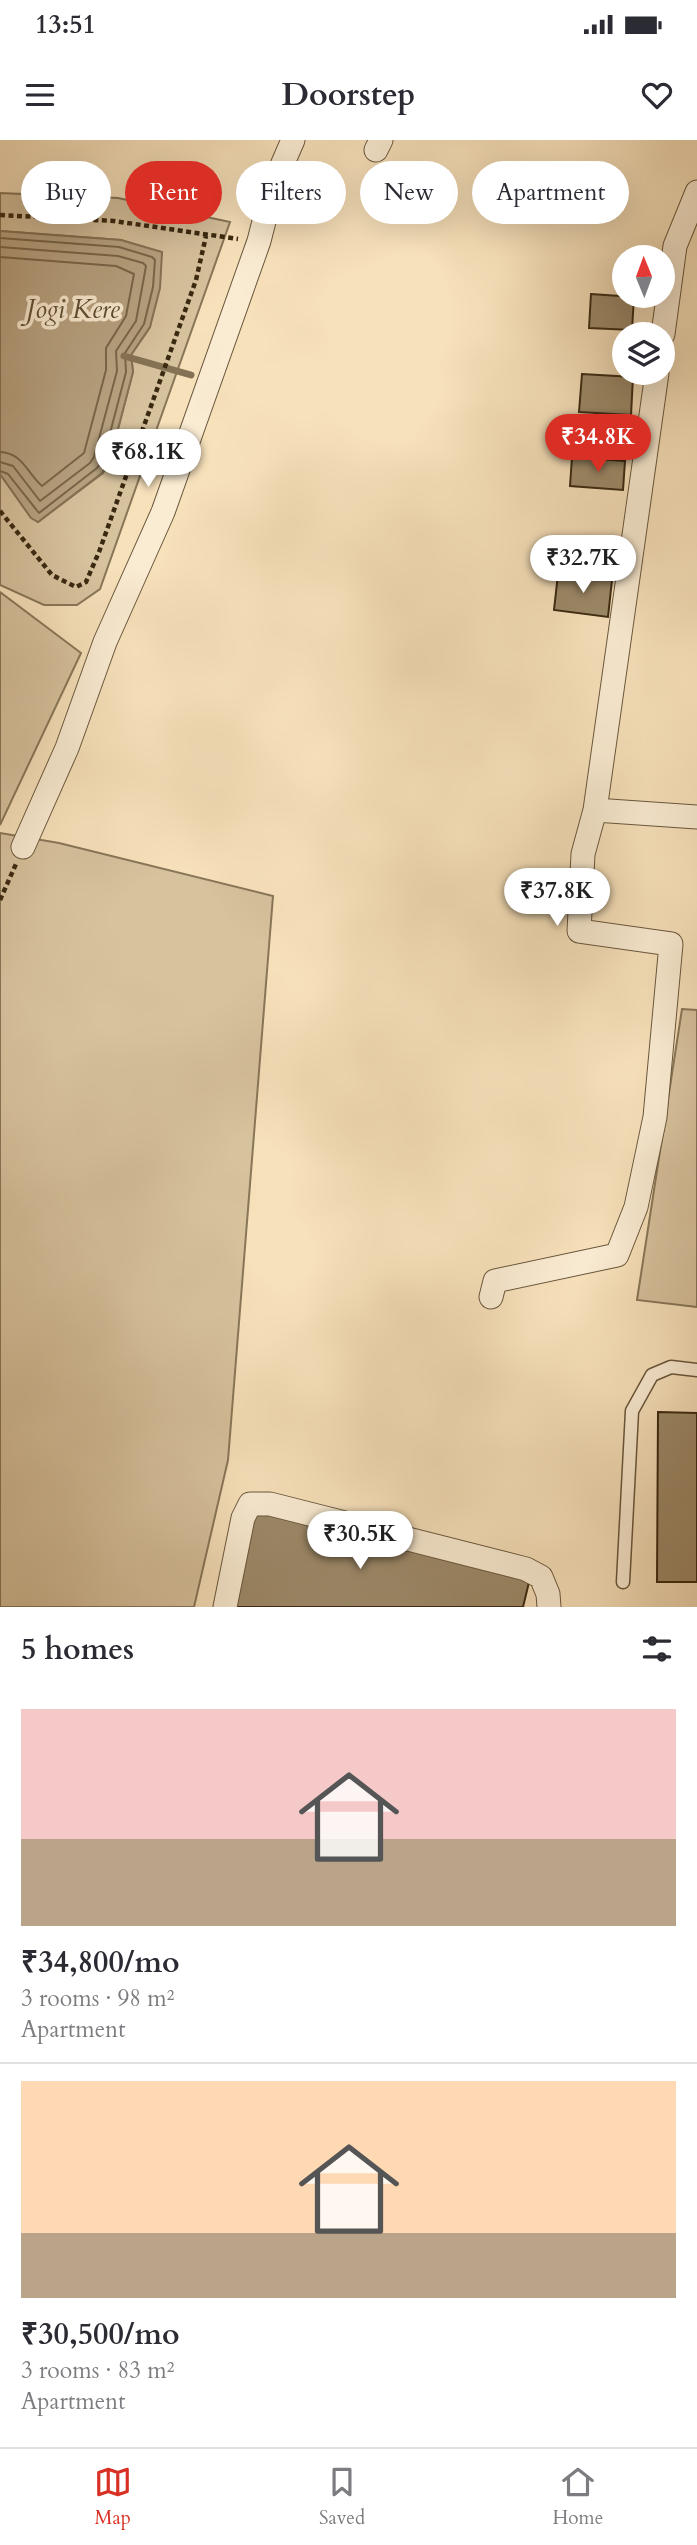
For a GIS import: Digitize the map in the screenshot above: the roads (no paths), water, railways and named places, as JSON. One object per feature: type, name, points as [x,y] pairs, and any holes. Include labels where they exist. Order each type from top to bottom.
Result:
[{"type":"street","points":[[23,847],[67,748],[105,642],[163,512],[259,241],[273,186],[293,140]]},
{"type":"street","points":[[665,322],[675,246],[692,219],[697,192]]},
{"type":"street","points":[[491,1297],[495,1281],[617,1255],[636,1208],[654,1117],[671,944],[579,931],[583,855],[595,810],[655,385]]},
{"type":"street","points":[[595,810],[697,817]]},
{"type":"street","points":[[225,1607],[243,1518],[250,1504],[270,1504],[526,1569],[541,1577],[548,1594],[549,1607]]},
{"type":"lane","points":[[623,1582],[632,1411],[652,1375],[671,1367],[697,1370]]},
{"type":"water","name":"Jogi Kere","points":[[0,231],[121,240],[162,252],[160,288],[150,327],[131,355],[133,372],[109,463],[102,473],[38,522],[31,518],[0,474]]},
{"type":"waterway","points":[[124,356],[191,375]]}]
